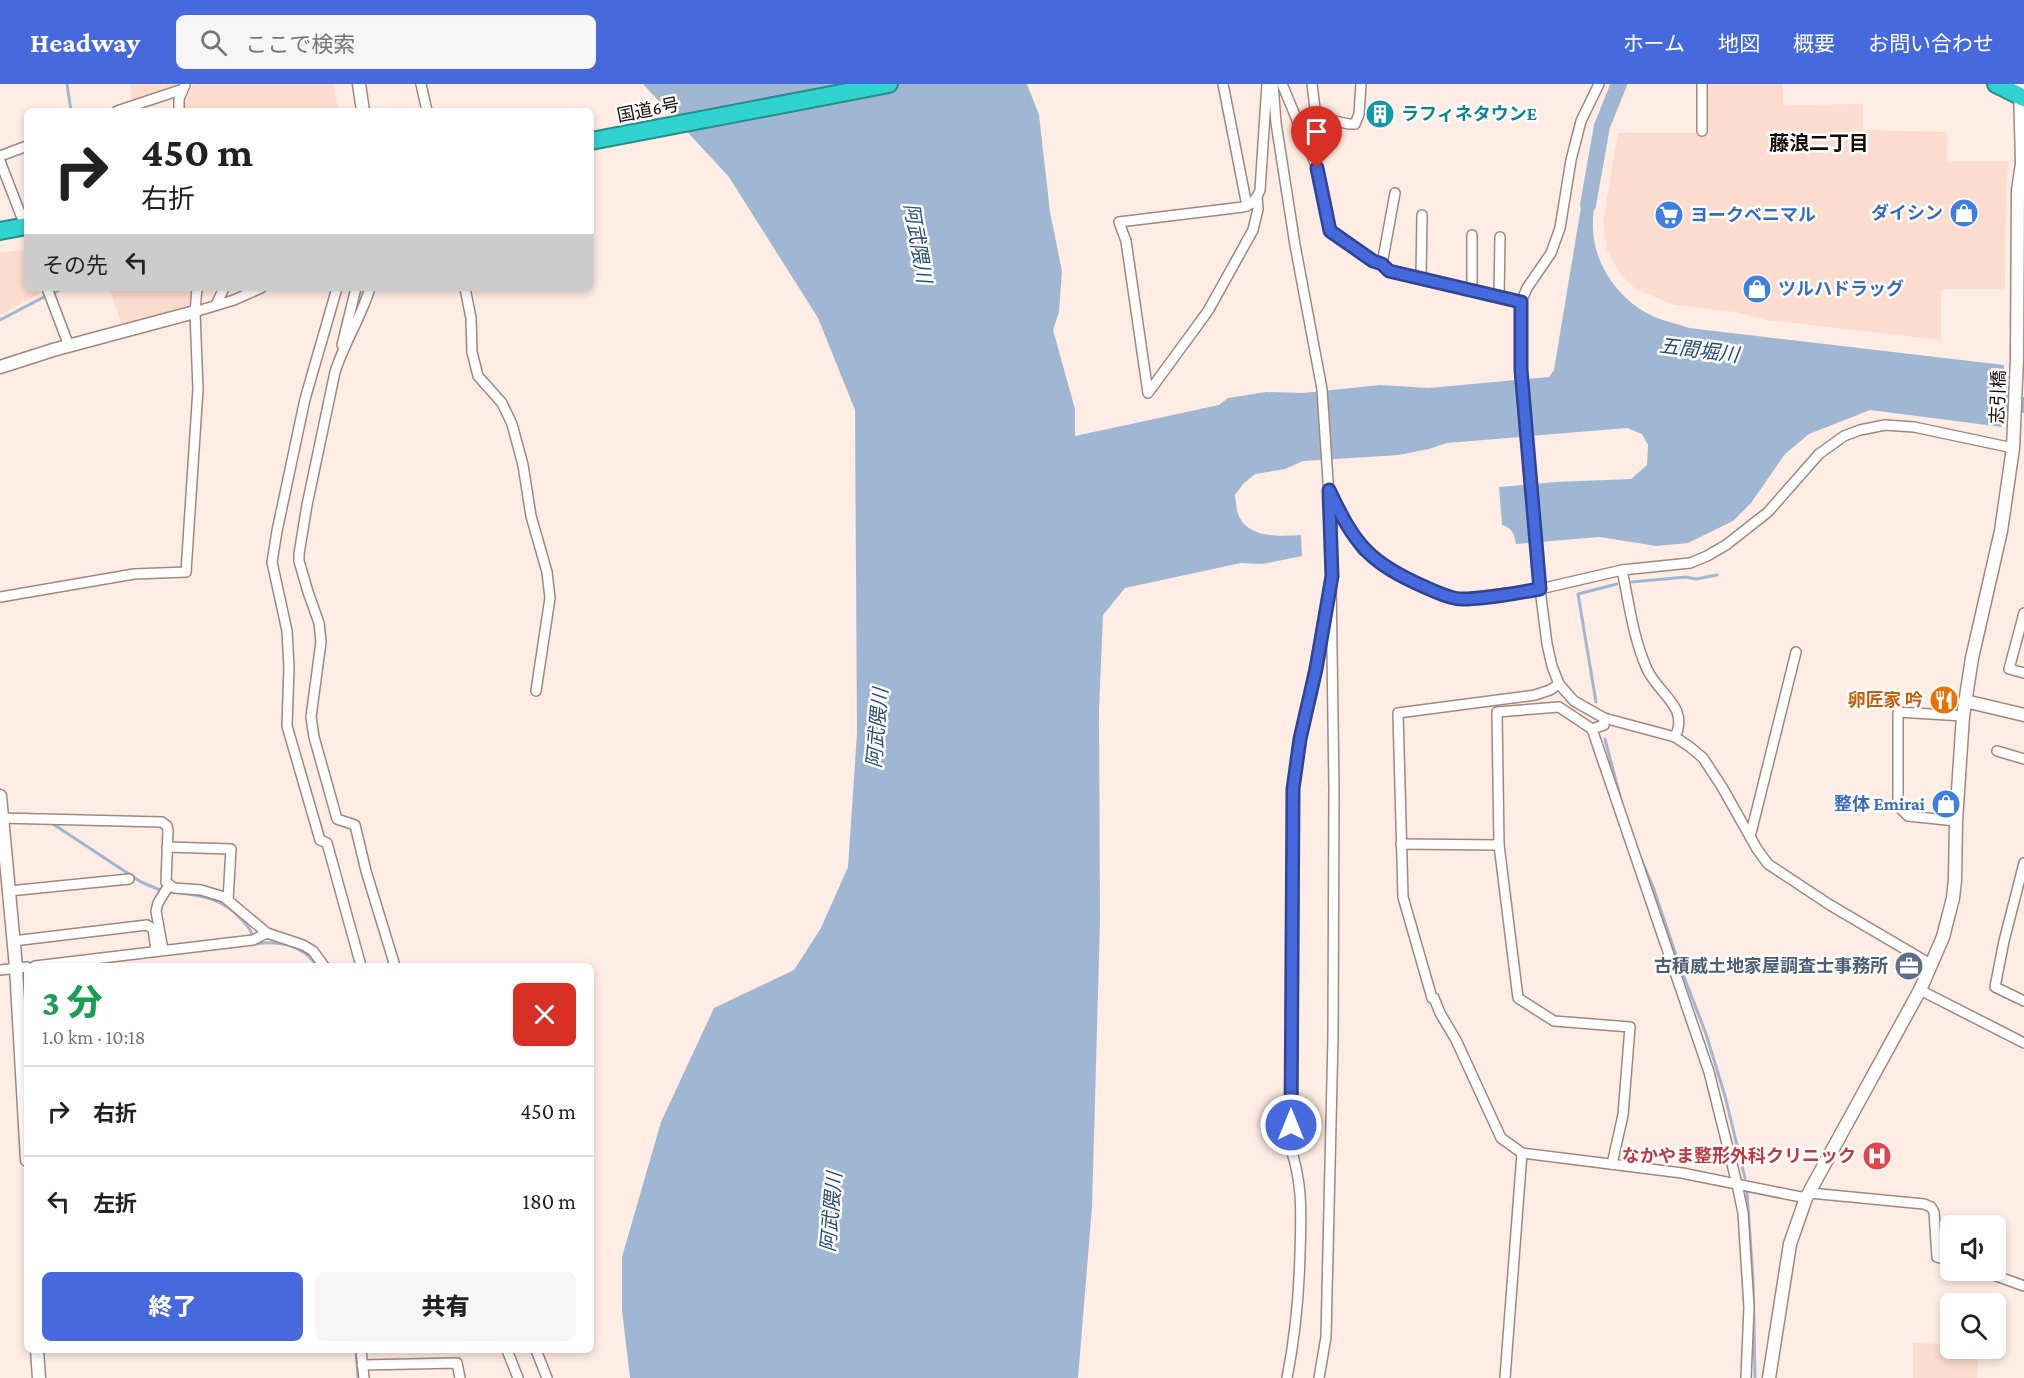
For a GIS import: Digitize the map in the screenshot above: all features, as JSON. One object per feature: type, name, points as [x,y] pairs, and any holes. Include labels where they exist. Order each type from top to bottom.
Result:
[{"type":"highway","name":"国道6号","points":[[594,140],[890,84]]},
{"type":"highway","points":[[1996,84],[2022,93]]},
{"type":"highway","points":[[0,231],[24,222]]},
{"type":"street","points":[[359,84],[363,108]]},
{"type":"street","points":[[421,84],[426,108]]},
{"type":"street","points":[[1223,84],[1246,206]]},
{"type":"street","points":[[1257,197],[1246,206],[1119,222],[1126,241],[1148,393],[1214,301],[1253,230],[1260,189],[1267,84]]},
{"type":"street","points":[[1273,84],[1276,123],[1293,233],[1322,389],[1329,490],[1334,788],[1333,1037],[1326,1337],[1319,1378]]},
{"type":"street","points":[[1282,84],[1317,168],[1330,231],[1373,261],[1382,264],[1389,271],[1521,302]]},
{"type":"street","points":[[1312,84],[1316,117]]},
{"type":"street","points":[[1297,121],[1316,117],[1355,124],[1359,114],[1361,84]]},
{"type":"street","points":[[1599,84],[1581,121],[1571,160],[1560,228],[1551,254],[1527,288],[1521,302],[1521,370],[1526,440],[1540,585],[1552,666],[1559,684],[1574,701],[1604,718],[1674,737],[1703,758],[1768,864],[1830,905],[1932,965]]},
{"type":"street","points":[[1702,84],[1702,131]]},
{"type":"street","points":[[125,108],[184,86]]},
{"type":"street","points":[[178,108],[184,86]]},
{"type":"street","name":"志引橋","points":[[1769,1378],[1790,1244],[1808,1195],[1920,990],[1943,937],[1953,898],[1956,880],[1956,821],[1965,700],[1972,658],[2001,531],[2013,443],[2017,358],[2018,190],[2022,164],[2022,93]]},
{"type":"street","points":[[0,156],[24,147]]},
{"type":"street","points":[[0,161],[24,220]]},
{"type":"street","points":[[1382,264],[1395,193]]},
{"type":"street","points":[[1421,278],[1422,214]]},
{"type":"street","points":[[1472,235],[1472,291]]},
{"type":"street","points":[[1499,297],[1500,237]]},
{"type":"street","points":[[48,291],[69,346]]},
{"type":"street","points":[[0,597],[134,574],[186,572],[198,389],[193,312],[196,291]]},
{"type":"street","points":[[216,305],[223,291]]},
{"type":"street","points":[[0,367],[193,312],[253,291]]},
{"type":"street","points":[[336,291],[305,399],[272,562],[287,631],[289,667],[287,726],[320,840],[327,843],[360,963]]},
{"type":"street","points":[[355,291],[306,505],[299,561],[319,623],[321,642],[311,717],[314,737],[337,819],[355,825],[366,871],[394,963]]},
{"type":"street","points":[[341,353],[356,327],[369,291]]},
{"type":"street","points":[[466,291],[471,318],[472,352],[478,376],[502,403],[512,424],[523,465],[531,516],[547,572],[550,598],[536,692]]},
{"type":"street","points":[[1329,490],[1345,524],[1364,550],[1387,568],[1419,584],[1460,599],[1600,573],[1690,563],[1707,556],[1726,545],[1768,512],[1819,454],[1844,436],[1860,430],[1885,425],[1914,427],[2013,443]]},
{"type":"street","points":[[1622,570],[1635,634],[1648,671],[1678,712],[1680,727],[1674,737]]},
{"type":"street","points":[[1287,1378],[1299,1297],[1301,1230],[1301,1188],[1291,1149],[1293,789],[1300,739],[1316,669],[1332,576]]},
{"type":"street","points":[[2024,613],[2009,669],[2024,673]]},
{"type":"street","points":[[1750,837],[1796,652]]},
{"type":"street","points":[[1559,684],[1535,695],[1398,713],[1403,897],[1432,998],[1456,1040],[1501,1138],[1522,1153],[1682,1173],[1808,1195],[1924,1204],[1935,1212],[1937,1257],[1940,1258]]},
{"type":"street","points":[[1965,700],[2024,715]]},
{"type":"street","points":[[1612,1164],[1623,1115],[1630,1027],[1554,1021],[1518,998],[1499,845],[1497,712],[1559,707],[1592,729],[1708,1072],[1737,1184],[1743,1214],[1749,1307],[1746,1378]]},
{"type":"street","points":[[1956,821],[1908,816],[1898,806],[1898,711],[1963,716]]},
{"type":"street","points":[[1592,729],[1604,725],[1604,718]]},
{"type":"street","points":[[1997,751],[2024,759]]},
{"type":"street","points":[[0,796],[13,941],[21,967],[24,1064]]},
{"type":"street","points":[[1,818],[162,822],[167,826],[166,882],[169,885],[174,888],[212,892],[228,900],[267,933],[303,945],[313,951],[322,963]]},
{"type":"street","points":[[1401,844],[1499,845]]},
{"type":"street","points":[[167,847],[231,849],[228,900]]},
{"type":"street","points":[[2024,863],[1995,987],[2024,1001]]},
{"type":"street","points":[[9,891],[129,879]]},
{"type":"street","points":[[159,951],[156,911],[169,885]]},
{"type":"street","points":[[13,941],[147,925],[153,929],[159,951]]},
{"type":"street","points":[[60,963],[254,940],[267,933]]},
{"type":"street","points":[[0,970],[21,967]]},
{"type":"street","points":[[1920,990],[2024,1043]]},
{"type":"street","points":[[1505,1378],[1522,1153]]},
{"type":"street","points":[[2006,1279],[2024,1286]]},
{"type":"street","points":[[37,1353],[39,1378]]},
{"type":"street","points":[[361,1353],[364,1378]]},
{"type":"street","points":[[508,1353],[518,1378]]},
{"type":"street","points":[[537,1353],[547,1378]]},
{"type":"street","points":[[362,1365],[457,1363],[459,1378]]},
{"type":"shaded area","points":[[130,84],[178,84],[132,101]]},
{"type":"shaded area","points":[[193,84],[334,84],[338,108],[185,108],[184,105]]},
{"type":"shaded area","points":[[1708,84],[1783,84],[1783,105],[1863,104],[1863,130],[1947,132],[1947,161],[2009,161],[2006,187],[2005,289],[1941,289],[1941,340],[1767,320],[1736,312],[1675,305],[1636,289],[1621,275],[1607,251],[1603,222],[1618,133],[1708,133]]},
{"type":"shaded area","points":[[24,250],[24,291],[40,291],[41,293],[0,315],[0,252]]},
{"type":"shaded area","points":[[110,291],[193,291],[192,305],[122,325]]},
{"type":"shaded area","points":[[1913,1343],[1940,1344],[1940,1359],[1978,1359],[1977,1378],[1913,1378]]},
{"type":"water","name":"阿武隈川","points":[[643,84],[1027,84],[1039,115],[1050,212],[1062,271],[1059,312],[1053,330],[1075,409],[1075,436],[1219,405],[1228,398],[1266,392],[1303,393],[1380,385],[1429,388],[1549,377],[1554,370],[1585,183],[1598,185],[1593,222],[1597,252],[1603,266],[1610,280],[1620,292],[1644,311],[1657,318],[1689,328],[2004,365],[2002,427],[1870,410],[1809,434],[1785,454],[1751,503],[1733,521],[1688,543],[1656,546],[1600,537],[1516,544],[1512,532],[1502,525],[1499,487],[1631,479],[1647,465],[1648,445],[1642,434],[1627,428],[1447,443],[1399,455],[1303,461],[1285,469],[1255,474],[1235,495],[1238,514],[1249,528],[1257,532],[1274,535],[1301,535],[1302,556],[1262,564],[1241,563],[1125,588],[1103,615],[1099,710],[1100,921],[1092,1207],[1078,1378],[630,1378],[622,1310],[622,1257],[661,1122],[714,1008],[794,970],[821,928],[848,867],[857,733],[855,410],[818,318],[729,177]]},
{"type":"waterway","points":[[67,84],[71,108]]},
{"type":"waterway","name":"五間堀川","points":[[1588,205],[1602,126],[1619,84]]},
{"type":"waterway","points":[[54,293],[58,291]]},
{"type":"waterway","points":[[0,320],[44,297]]},
{"type":"waterway","name":"五間堀川","points":[[1981,400],[2024,405]]},
{"type":"waterway","points":[[1632,582],[1686,577],[1696,579],[1717,575]]},
{"type":"waterway","points":[[1596,702],[1578,594],[1617,584]]},
{"type":"waterway","points":[[1605,739],[1622,804]]},
{"type":"waterway","points":[[50,822],[141,882],[160,890]]},
{"type":"waterway","points":[[1642,861],[1706,1034],[1725,1096],[1745,1178]]},
{"type":"waterway","points":[[167,891],[207,898],[225,905],[246,924],[252,934]]},
{"type":"waterway","points":[[256,944],[273,943],[290,946],[305,953],[314,963]]},
{"type":"waterway","points":[[1747,1193],[1753,1280],[1755,1378]]},
{"type":"waterway","points":[[356,1353],[358,1378]]},
{"type":"place","name":"ラフィネタウンE","points":[[1380,114]]},
{"type":"place","name":"ダイシン","points":[[1964,213]]},
{"type":"place","name":"ヨークベニマル","points":[[1669,215]]},
{"type":"place","name":"ツルハドラッグ","points":[[1757,289]]},
{"type":"place","name":"卵匠家 吟","points":[[1944,700]]},
{"type":"place","name":"整体 Emirai","points":[[1946,804]]},
{"type":"place","name":"古積威土地家屋調査士事務所","points":[[1909,966]]},
{"type":"place","name":"なかやま整形外科クリニック","points":[[1877,1156]]},
{"type":"district","name":"藤浪二丁目","points":[[1819,143]]},
{"type":"route","points":[[1291,1125],[1293,789],[1300,739],[1316,669],[1332,576],[1329,490],[1345,524],[1364,550],[1387,568],[1419,584],[1441,594],[1460,599],[1540,589],[1521,370],[1521,302],[1389,271],[1382,264],[1373,261],[1330,231],[1317,168]]}]
